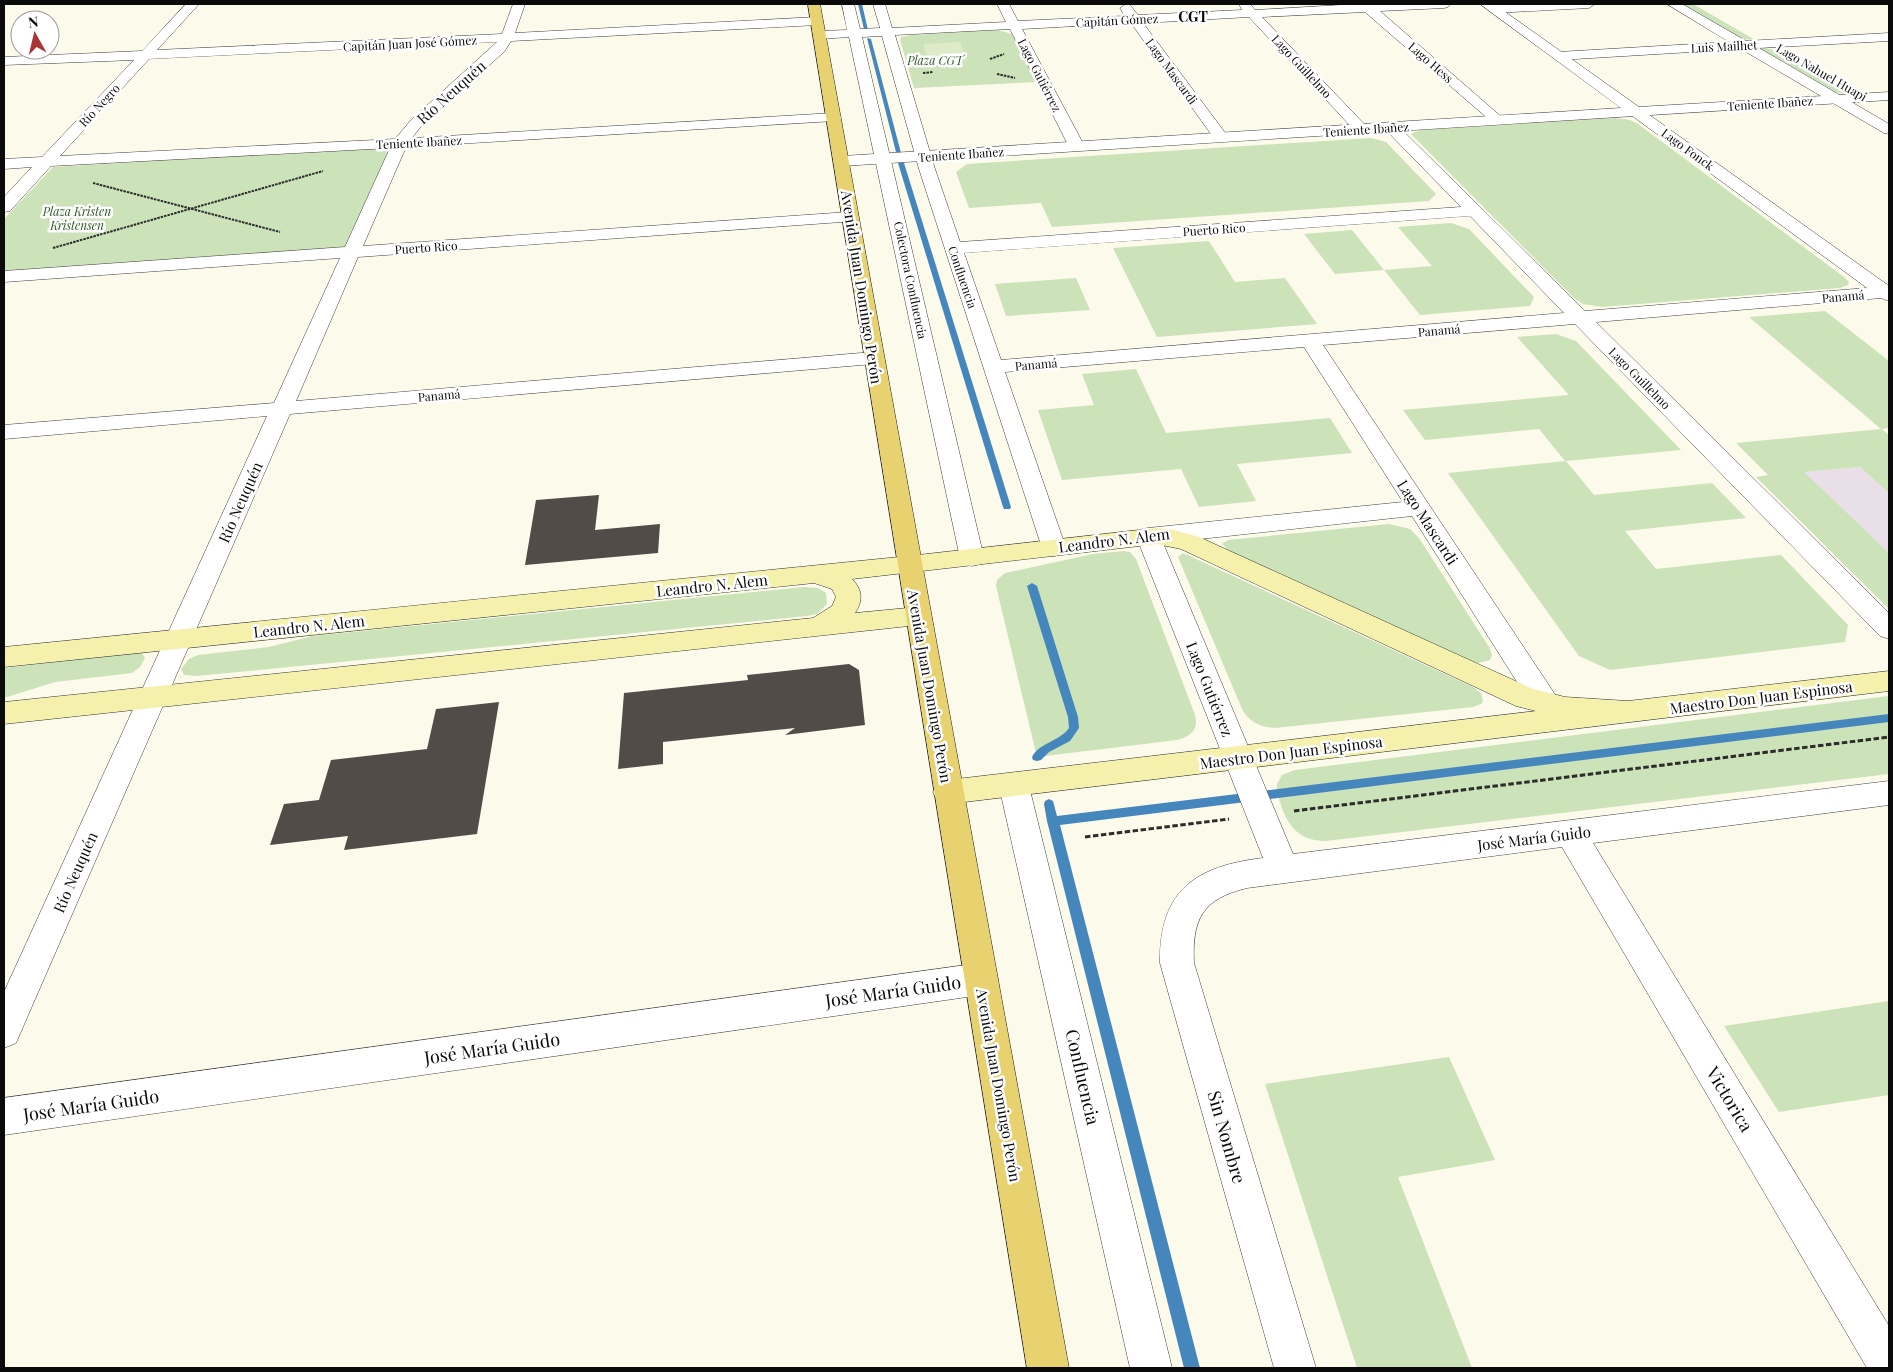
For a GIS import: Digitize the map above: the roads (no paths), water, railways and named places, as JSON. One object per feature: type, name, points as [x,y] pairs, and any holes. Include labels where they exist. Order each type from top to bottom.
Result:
[{"type":"main road","name":"Avenida Juan Domingo Perón","points":[[814,4],[842,161],[849,218],[873,358],[1048,1368]]},
{"type":"main road","name":"Leandro N. Alem","points":[[4,657],[909,565],[1148,536]]},
{"type":"main road","name":"Maestro Don Juan Espinosa","points":[[1148,536],[1174,538],[1190,543],[1508,690],[1546,704],[1586,710],[1633,712]]},
{"type":"main road","points":[[813,575],[837,580],[844,586],[849,600],[846,608],[839,616],[817,627]]},
{"type":"main road","points":[[4,713],[918,616]]},
{"type":"main road","name":"Maestro Don Juan Espinosa","points":[[948,792],[1243,770],[1633,712],[1889,682]]},
{"type":"street","name":"Río Negro","points":[[4,207],[194,4]]},
{"type":"street","name":"Río Neuquén","points":[[4,1031],[400,143],[418,122],[493,55],[507,38],[518,4]]},
{"type":"street","name":"Colectora Confluencia","points":[[848,4],[972,558]]},
{"type":"street","name":"Confluencia","points":[[879,4],[923,156],[1054,548]]},
{"type":"street","name":"Lago Gutiérrez","points":[[1003,4],[1077,146]]},
{"type":"street","name":"Lago Mascardi","points":[[1123,4],[1221,138]]},
{"type":"street","name":"Capitán Gómez","points":[[818,28],[855,33],[887,32],[1134,19],[1248,9],[1444,4]]},
{"type":"street","points":[[1490,6],[1588,4]]},
{"type":"street","name":"Lago Nahuel Huapi","points":[[1673,4],[1889,130]]},
{"type":"street","name":"Lago Hess","points":[[1366,6],[1498,120]]},
{"type":"street","name":"Lago Fonck","points":[[1490,6],[1887,294]]},
{"type":"street","name":"Lago Guillelmo","points":[[1248,9],[1360,129]]},
{"type":"street","name":"Capitán Juan José Gómez","points":[[4,61],[507,38],[818,28]]},
{"type":"street","name":"Lago Nahuel Huapi","points":[[1749,30],[1798,58]]},
{"type":"street","name":"Luis Mailhet","points":[[1558,56],[1889,37]]},
{"type":"street","name":"Lago Nahuel Huapi","points":[[1850,87],[1889,110]]},
{"type":"street","name":"Teniente Ibañez","points":[[842,161],[1889,96]]},
{"type":"street","name":"Teniente Ibañez","points":[[4,164],[834,117]]},
{"type":"street","name":"Lago Guillelmo","points":[[1391,127],[1889,629]]},
{"type":"street","name":"Puerto Rico","points":[[954,248],[1475,211]]},
{"type":"street","name":"Puerto Rico","points":[[4,276],[849,218]]},
{"type":"street","name":"Panamá","points":[[994,367],[1887,294]]},
{"type":"street","name":"Lago Mascardi","points":[[1310,340],[1546,704]]},
{"type":"street","name":"Panamá","points":[[4,432],[873,358]]},
{"type":"street","name":"Leandro N. Alem","points":[[1148,536],[1419,508]]},
{"type":"street","name":"Lago Gutiérrez","points":[[1148,536],[1284,870]]},
{"type":"street","name":"Confluencia","points":[[1014,786],[1151,1368]]},
{"type":"street","name":"José María Guido","points":[[1187,905],[1205,888],[1232,877],[1889,793]]},
{"type":"street","name":"Victorica","points":[[1570,833],[1889,1365]]},
{"type":"street","name":"Sin Nombre","points":[[1187,905],[1177,931],[1176,946],[1181,978],[1295,1368]]},
{"type":"street","name":"José María Guido","points":[[4,1117],[981,979]]},
{"type":"waterway","points":[[860,4],[866,29]]},
{"type":"waterway","points":[[869,39],[899,152]]},
{"type":"waterway","points":[[901,163],[1007,507]]},
{"type":"waterway","points":[[1032,586],[1073,717],[1074,728],[1066,738],[1045,749],[1037,757]]},
{"type":"waterway","points":[[1053,821],[1889,718]]},
{"type":"waterway","points":[[1049,804],[1053,821]]},
{"type":"waterway","points":[[1053,821],[1192,1368]]},
{"type":"district","name":"CGT","points":[[1193,16]]},
{"type":"park label","name":"Plaza CGT","points":[[935,60]]},
{"type":"park label","name":"Plaza Kristen Kristensen","points":[[77,218]]}]
